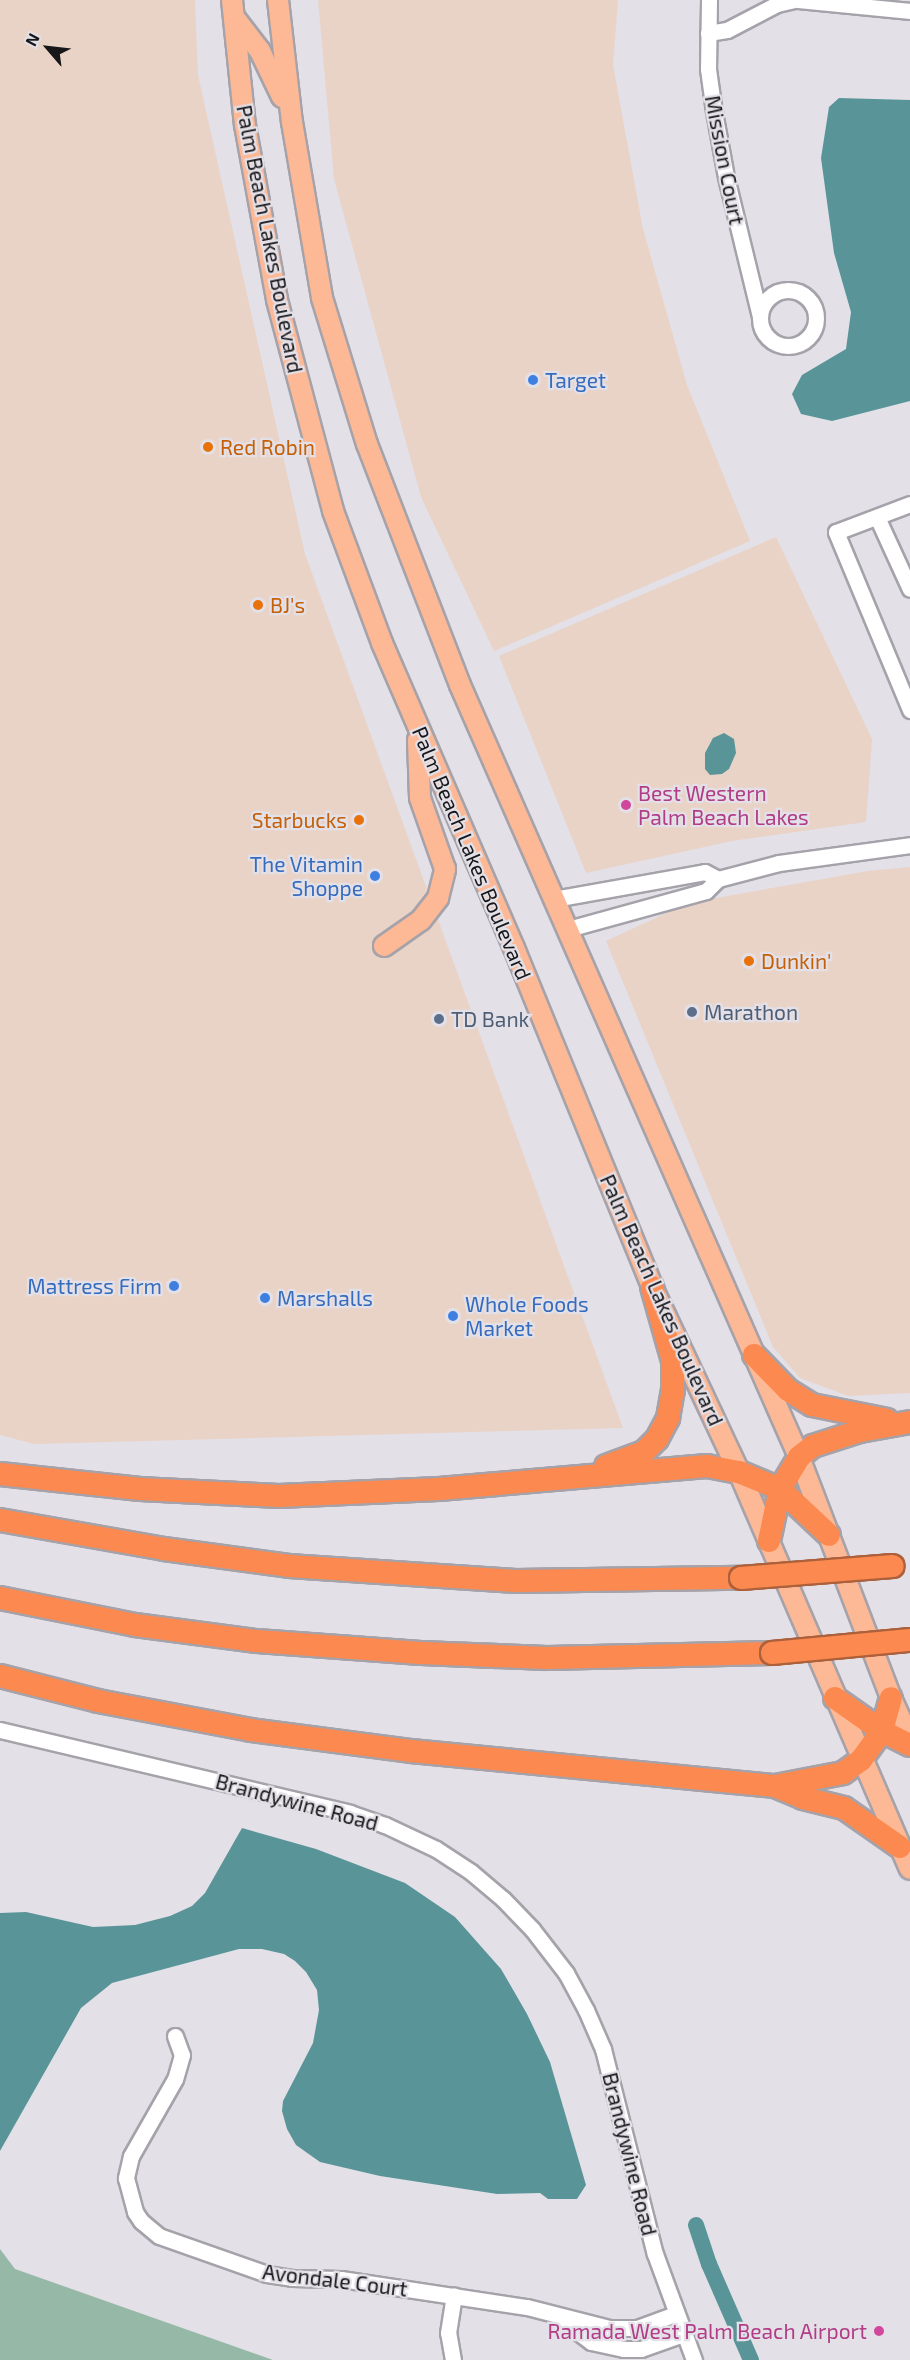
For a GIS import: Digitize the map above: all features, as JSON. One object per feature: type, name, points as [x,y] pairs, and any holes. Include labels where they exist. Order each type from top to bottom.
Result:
[{"type":"highway","points":[[573,1477],[644,1452],[657,1439],[668,1418],[673,1390],[673,1361],[652,1287]]},
{"type":"highway","points":[[754,1355],[788,1390],[812,1405],[852,1415],[908,1423]]},
{"type":"highway","points":[[769,1541],[780,1489],[799,1457],[813,1446],[860,1431],[908,1423]]},
{"type":"highway","points":[[0,1474],[141,1489],[279,1496],[439,1489],[707,1466],[739,1472],[780,1489],[830,1535]]},
{"type":"highway","points":[[0,1520],[164,1549],[290,1566],[516,1581],[741,1578],[902,1566]]},
{"type":"highway","points":[[0,1598],[135,1625],[246,1639],[421,1653],[547,1658],[772,1653],[910,1640]]},
{"type":"highway","points":[[0,1676],[98,1701],[251,1730],[411,1751],[775,1786],[843,1773],[861,1760],[882,1731],[891,1698]]},
{"type":"highway","points":[[835,1698],[882,1731],[910,1745]]},
{"type":"highway","points":[[775,1786],[803,1798],[844,1808],[900,1847]]},
{"type":"main road","name":"Palm Beach Lakes Boulevard","points":[[278,0],[292,122],[322,298],[367,444],[460,685],[799,1457],[891,1698],[910,1740]]},
{"type":"main road","name":"Palm Beach Lakes Boulevard","points":[[233,8],[245,125],[277,300],[333,511],[382,644],[514,948],[652,1287],[739,1472],[861,1760],[910,1869]]},
{"type":"main road","points":[[233,8],[270,67],[292,122]]},
{"type":"main road","points":[[384,946],[421,920],[438,898],[446,869],[420,798],[418,728]]},
{"type":"street","name":"Mission Court","points":[[709,0],[708,69],[726,177],[760,317]]},
{"type":"street","points":[[708,33],[727,30],[777,3],[796,0],[910,11]]},
{"type":"street","points":[[910,504],[836,532],[910,710]]},
{"type":"street","points":[[877,517],[910,589]]},
{"type":"street","points":[[568,929],[706,891],[718,879],[778,863],[910,845]]},
{"type":"street","points":[[554,899],[705,872],[718,879]]},
{"type":"street","name":"Brandywine Road","points":[[0,1730],[350,1813],[394,1829],[436,1849],[471,1872],[503,1899],[532,1929],[566,1973],[603,2049],[655,2254],[675,2314],[694,2360]]},
{"type":"street","name":"Avondale Court","points":[[175,2036],[182,2055],[175,2079],[131,2156],[128,2167],[130,2201],[141,2221],[150,2229],[170,2240],[267,2274],[292,2278],[341,2278],[454,2295],[527,2307],[573,2321],[623,2329],[637,2328],[675,2314]]},
{"type":"street","points":[[453,2360],[448,2333],[454,2295]]},
{"type":"street","points":[[555,2314],[581,2336],[606,2347],[641,2349],[683,2334]]},
{"type":"shaded area","points":[[0,0],[195,0],[198,75],[305,554],[623,1428],[34,1444],[0,1435]]},
{"type":"shaded area","points":[[318,0],[618,0],[613,65],[643,229],[687,385],[750,541],[494,651],[421,497],[334,179]]},
{"type":"shaded area","points":[[776,537],[872,739],[866,822],[732,841],[586,873],[499,656]]},
{"type":"shaded area","points":[[910,867],[910,1393],[848,1396],[800,1378],[773,1347],[606,941],[688,903],[868,871]]},
{"type":"green space","points":[[0,2249],[15,2269],[273,2360],[0,2360]]},
{"type":"water","points":[[839,98],[910,100],[910,401],[832,421],[801,414],[792,394],[802,375],[846,349],[851,312],[834,253],[821,158],[829,107]]},
{"type":"water","points":[[724,733],[734,739],[736,753],[729,769],[722,774],[710,775],[705,769],[705,753],[713,738]]},
{"type":"water","points":[[242,1828],[316,1849],[405,1883],[455,1917],[501,1969],[527,2014],[550,2062],[586,2185],[577,2199],[548,2199],[540,2193],[497,2194],[380,2176],[320,2162],[296,2145],[287,2129],[282,2111],[283,2101],[313,2043],[319,2010],[317,1990],[306,1972],[295,1961],[284,1954],[262,1949],[239,1949],[112,1983],[81,2008],[0,2151],[0,1913],[26,1912],[93,1927],[135,1925],[170,1916],[192,1906],[205,1893]]},
{"type":"waterway","points":[[696,2225],[709,2264],[751,2360]]},
{"type":"place","name":"Target","points":[[533,380]]},
{"type":"place","name":"Red Robin","points":[[208,447]]},
{"type":"place","name":"BJ's","points":[[258,605]]},
{"type":"place","name":"Best Western Palm Beach Lakes","points":[[626,805]]},
{"type":"place","name":"Starbucks","points":[[359,820]]},
{"type":"place","name":"The Vitamin Shoppe","points":[[375,876]]},
{"type":"place","name":"Dunkin'","points":[[749,961]]},
{"type":"place","name":"Marathon","points":[[692,1012]]},
{"type":"place","name":"TD Bank","points":[[439,1019]]},
{"type":"place","name":"Mattress Firm","points":[[174,1286]]},
{"type":"place","name":"Marshalls","points":[[265,1298]]},
{"type":"place","name":"Whole Foods Market","points":[[453,1316]]},
{"type":"place","name":"Ramada West Palm Beach Airport","points":[[879,2331]]}]
